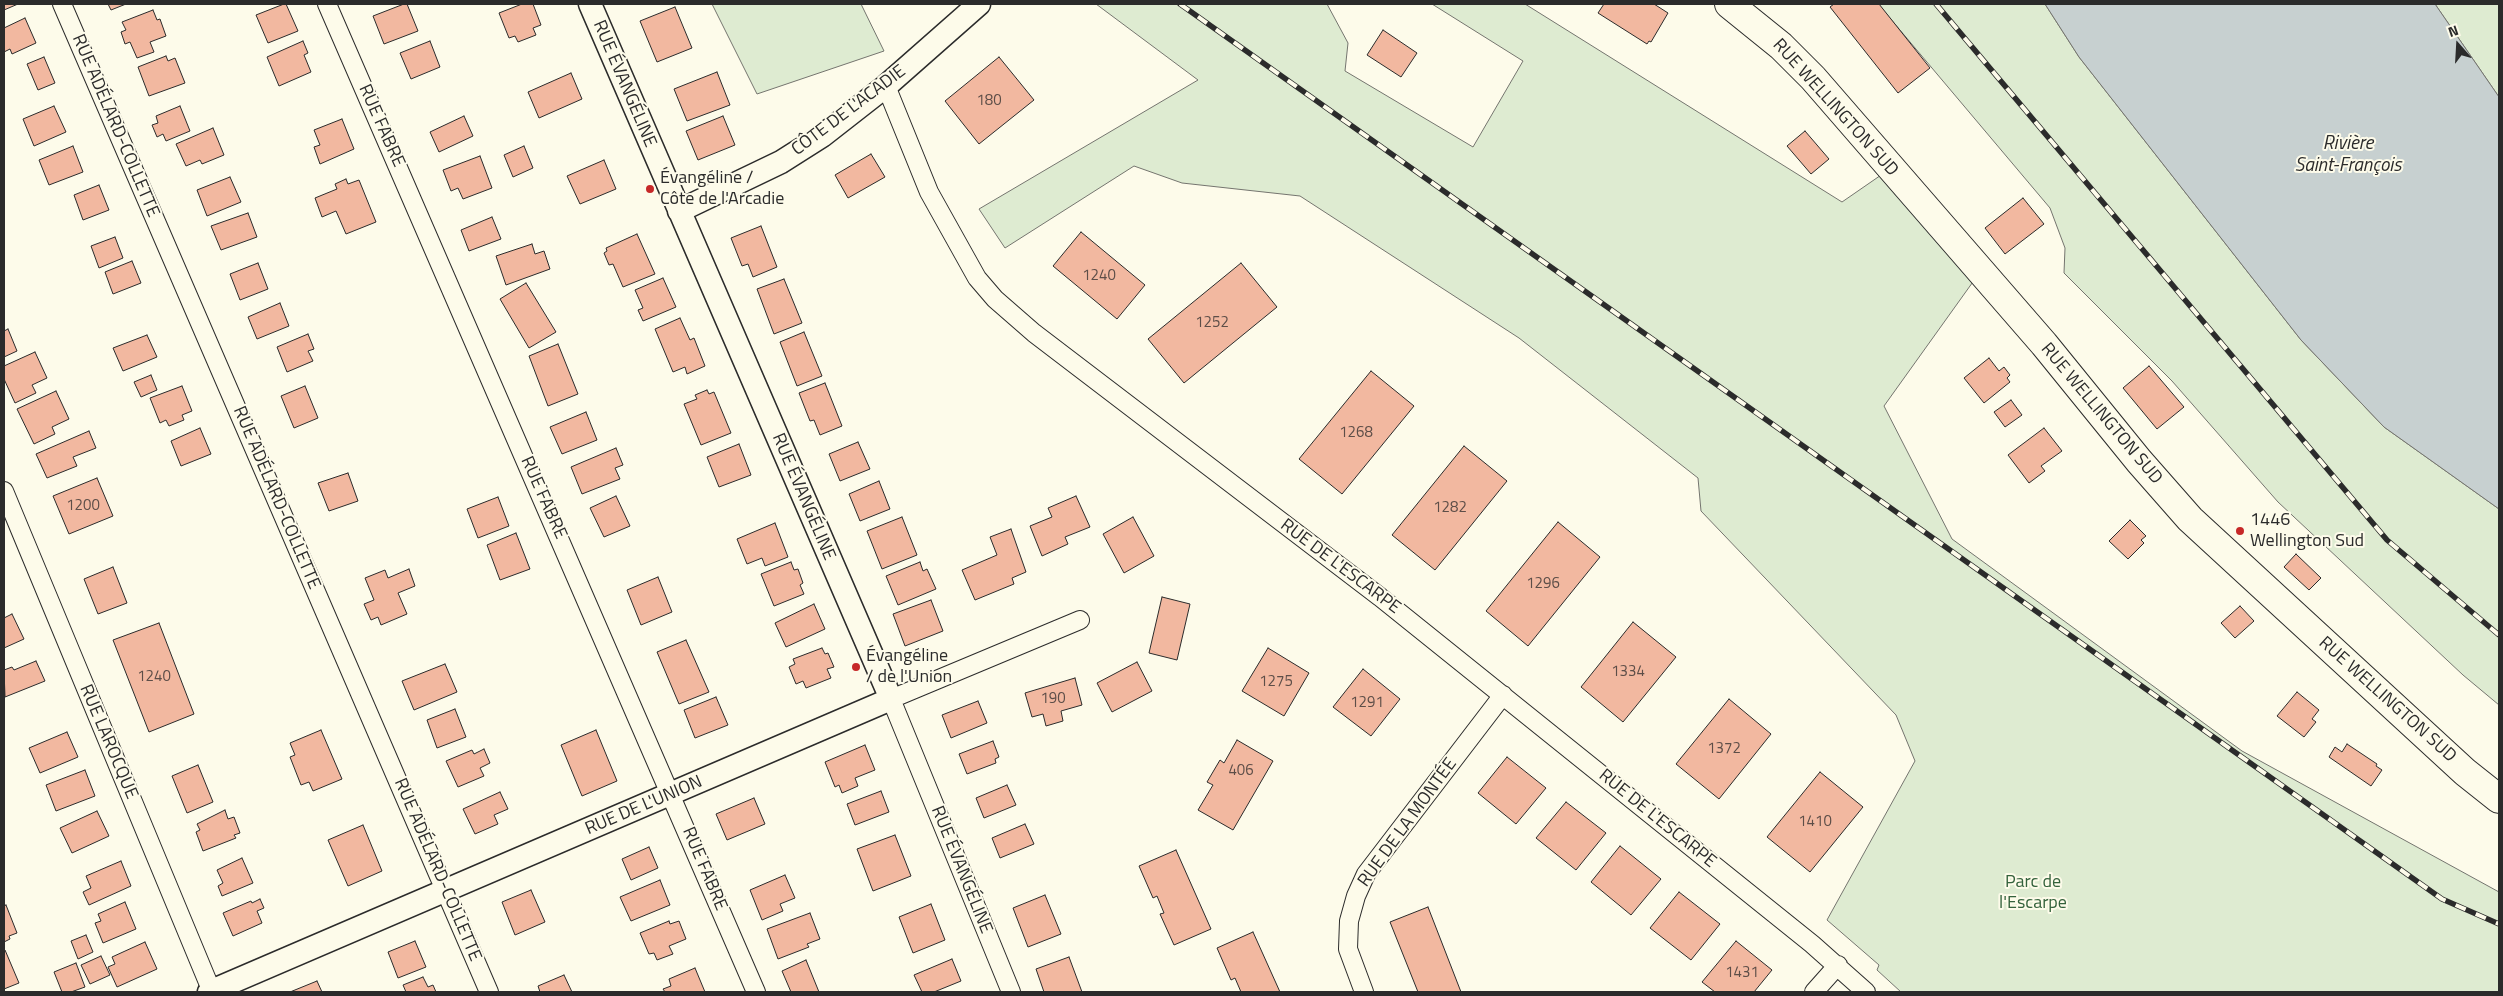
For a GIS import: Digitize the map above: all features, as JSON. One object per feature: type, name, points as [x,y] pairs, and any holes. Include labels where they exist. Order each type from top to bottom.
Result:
[{"type":"main road","name":"RUE WELLINGTON SUD","points":[[1729,4],[1781,46],[1813,78],[2044,344],[2139,461],[2190,519],[2465,772],[2499,799]]},
{"type":"street","name":"RUE ADÉLARD-COLLETTE","points":[[62,4],[489,992]]},
{"type":"street","name":"RUE FABRE","points":[[327,4],[672,794],[756,992]]},
{"type":"street","name":"RUE ÉVANGÉLINE","points":[[590,4],[891,699],[1011,992]]},
{"type":"street","name":"CÔTE DE L'ACADIE","points":[[679,211],[781,162],[822,136],[886,86],[979,4]]},
{"type":"street","name":"RUE DE L'ESCARPE","points":[[886,86],[929,192],[977,278],[996,299],[1034,333],[1380,597],[1838,965],[1866,992]]},
{"type":"street","name":"RUE LAROCQUE","points":[[4,491],[211,992]]},
{"type":"street","name":"RUE DE L'UNION","points":[[211,992],[445,889],[1080,620]]},
{"type":"street","name":"RUE DE LA MONTÉE","points":[[1364,992],[1348,949],[1349,922],[1366,874],[1503,695]]},
{"type":"street","points":[[1814,992],[1838,965]]},
{"type":"green space","points":[[712,4],[861,4],[884,51],[757,94]]},
{"type":"green space","name":"Parc de l'Escarpe","points":[[1096,4],[1327,4],[1348,43],[1345,71],[1473,147],[1523,61],[1432,4],[1525,4],[1842,202],[1884,173],[1975,279],[1884,406],[1952,539],[2242,751],[2499,892],[2499,992],[1901,992],[1877,970],[1879,965],[1827,920],[1915,761],[1896,715],[1701,511],[1698,478],[1519,338],[1300,196],[1182,183],[1134,166],[1005,248],[979,209],[1198,80]]},
{"type":"green space","points":[[1878,4],[2045,4],[2079,57],[2301,340],[2384,427],[2499,509],[2499,705],[2463,675],[2278,502],[2172,381],[2064,273],[2065,248],[2050,208]]},
{"type":"green space","points":[[2435,4],[2499,4],[2499,97]]},
{"type":"water","name":"Rivière Saint-François","points":[[2045,4],[2435,4],[2499,97],[2499,509],[2384,427],[2301,340],[2079,57]]},
{"type":"building","points":[[4,4],[18,4],[4,10]]},
{"type":"building","points":[[108,4],[126,4],[111,10]]},
{"type":"building","points":[[286,4],[298,31],[268,43],[256,15]]},
{"type":"building","points":[[407,4],[418,31],[384,44],[373,16]]},
{"type":"building","points":[[522,4],[533,4],[541,25],[533,28],[536,35],[518,42],[515,36],[509,38],[499,13]]},
{"type":"building","points":[[1604,4],[1654,4],[1668,13],[1651,42],[1649,41],[1647,44],[1598,13]]},
{"type":"building","points":[[1834,4],[1879,4],[1930,68],[1898,93],[1830,7]]},
{"type":"building","points":[[675,7],[692,48],[657,62],[640,21]]},
{"type":"building","points":[[153,10],[157,20],[160,19],[166,36],[150,42],[154,52],[137,58],[130,42],[125,44],[121,32],[126,30],[122,22]]},
{"type":"building","points":[[25,18],[36,43],[12,54],[10,49],[4,52],[4,28]]},
{"type":"building","points":[[1383,30],[1417,53],[1401,77],[1367,55]]},
{"type":"building","points":[[303,41],[308,53],[304,55],[311,72],[279,86],[267,57]]},
{"type":"building","points":[[430,41],[440,67],[411,79],[400,53]]},
{"type":"building","points":[[166,56],[168,61],[175,58],[185,83],[149,96],[138,67]]},
{"type":"building","points":[[44,57],[55,83],[38,90],[27,64]]},
{"type":"building","points":[[999,57],[1034,100],[979,144],[945,101]]},
{"type":"building","points":[[717,72],[730,105],[687,121],[674,89]]},
{"type":"building","points":[[571,73],[582,99],[539,118],[528,92]]},
{"type":"building","points":[[54,106],[66,132],[34,146],[23,119]]},
{"type":"building","points":[[180,106],[190,131],[166,141],[163,134],[157,137],[152,125],[158,123],[156,116]]},
{"type":"building","points":[[464,116],[473,136],[439,152],[430,132]]},
{"type":"building","points":[[723,116],[735,145],[698,160],[686,131]]},
{"type":"building","points":[[342,119],[354,149],[320,164],[314,147],[320,145],[314,130]]},
{"type":"building","points":[[213,128],[224,155],[202,164],[200,160],[186,166],[176,144]]},
{"type":"building","points":[[1805,131],[1829,159],[1811,174],[1787,146]]},
{"type":"building","points":[[73,146],[83,172],[49,185],[39,160]]},
{"type":"building","points":[[524,146],[533,168],[513,177],[504,155]]},
{"type":"building","points":[[871,154],[885,177],[848,198],[835,175]]},
{"type":"building","points":[[480,156],[492,188],[463,199],[458,188],[451,191],[443,170]]},
{"type":"building","points":[[604,160],[616,189],[580,204],[567,176]]},
{"type":"building","points":[[230,177],[241,202],[207,216],[197,190]]},
{"type":"building","points":[[346,179],[348,184],[359,180],[376,222],[346,234],[336,211],[322,217],[315,198],[337,189],[335,184]]},
{"type":"building","points":[[99,185],[109,210],[83,220],[74,195]]},
{"type":"building","points":[[2023,198],[2044,224],[2005,254],[1985,228]]},
{"type":"building","points":[[248,213],[257,237],[221,250],[211,226]]},
{"type":"building","points":[[492,217],[501,239],[469,251],[461,230]]},
{"type":"building","points":[[761,226],[777,267],[753,277],[748,264],[742,266],[731,238]]},
{"type":"building","points":[[1081,232],[1145,285],[1117,319],[1053,266]]},
{"type":"building","points":[[637,234],[655,274],[623,287],[613,264],[609,265],[604,253],[607,251],[606,248]]},
{"type":"building","points":[[115,237],[123,258],[99,268],[91,246]]},
{"type":"building","points":[[532,244],[535,254],[544,251],[550,269],[506,285],[496,256]]},
{"type":"building","points":[[132,261],[141,283],[113,294],[105,272]]},
{"type":"building","points":[[258,263],[268,289],[240,300],[230,274]]},
{"type":"building","points":[[1241,263],[1277,307],[1184,383],[1148,339]]},
{"type":"building","points":[[663,278],[676,307],[643,321],[638,310],[643,308],[635,290]]},
{"type":"building","points":[[784,279],[802,323],[774,334],[757,289]]},
{"type":"building","points":[[526,283],[556,332],[529,348],[500,299]]},
{"type":"building","points":[[280,303],[289,326],[257,339],[248,317]]},
{"type":"building","points":[[680,318],[690,340],[694,338],[705,366],[687,374],[685,367],[673,372],[655,329]]},
{"type":"building","points":[[8,329],[17,351],[4,357],[4,331]]},
{"type":"building","points":[[804,332],[822,376],[797,386],[780,342]]},
{"type":"building","points":[[308,334],[314,349],[308,351],[313,361],[287,372],[277,347]]},
{"type":"building","points":[[147,335],[157,357],[123,371],[113,348]]},
{"type":"building","points":[[558,344],[578,394],[548,406],[529,356]]},
{"type":"building","points":[[35,352],[47,378],[32,385],[36,393],[15,403],[4,379],[4,366]]},
{"type":"building","points":[[1989,358],[1999,371],[2004,367],[2010,375],[2007,378],[2010,382],[1984,403],[1964,378]]},
{"type":"building","points":[[2149,366],[2184,407],[2157,429],[2123,388]]},
{"type":"building","points":[[1371,371],[1414,406],[1342,494],[1299,459]]},
{"type":"building","points":[[151,375],[157,390],[141,397],[134,382]]},
{"type":"building","points":[[825,383],[842,426],[820,435],[814,420],[810,421],[799,393]]},
{"type":"building","points":[[182,386],[192,411],[182,415],[184,420],[169,426],[166,420],[160,423],[150,398]]},
{"type":"building","points":[[305,386],[318,418],[294,428],[281,396]]},
{"type":"building","points":[[707,390],[709,394],[714,392],[731,433],[701,445],[684,404],[697,399],[695,395]]},
{"type":"building","points":[[56,391],[69,419],[52,427],[55,434],[34,444],[17,409]]},
{"type":"building","points":[[2011,400],[2022,415],[2005,427],[1994,412]]},
{"type":"building","points":[[586,412],[597,440],[562,454],[550,427]]},
{"type":"building","points":[[200,428],[211,454],[181,466],[171,441]]},
{"type":"building","points":[[2044,428],[2062,451],[2041,466],[2045,471],[2029,483],[2008,455]]},
{"type":"building","points":[[89,431],[96,448],[73,457],[77,466],[47,478],[36,454]]},
{"type":"building","points":[[858,442],[870,469],[840,481],[829,454]]},
{"type":"building","points":[[739,444],[751,475],[719,487],[707,457]]},
{"type":"building","points":[[1464,446],[1507,481],[1435,570],[1392,535]]},
{"type":"building","points":[[616,448],[623,465],[615,468],[620,479],[582,494],[571,467]]},
{"type":"building","points":[[348,473],[358,501],[329,511],[318,483]]},
{"type":"building","points":[[97,478],[113,516],[69,534],[53,496]]},
{"type":"building","points":[[879,481],[890,509],[860,521],[849,494]]},
{"type":"building","points":[[616,496],[630,526],[604,537],[590,508]]},
{"type":"building","points":[[1076,496],[1090,527],[1065,537],[1068,544],[1042,556],[1030,526],[1052,517],[1048,508]]},
{"type":"building","points":[[498,497],[509,526],[478,538],[467,509]]},
{"type":"building","points":[[902,517],[917,555],[882,569],[867,531]]},
{"type":"building","points":[[1133,517],[1154,556],[1124,573],[1103,534]]},
{"type":"building","points":[[2130,520],[2146,536],[2141,540],[2144,543],[2128,559],[2109,541]]},
{"type":"building","points":[[1558,522],[1600,557],[1528,646],[1486,611]]},
{"type":"building","points":[[775,523],[788,557],[765,566],[762,558],[747,564],[737,539]]},
{"type":"building","points":[[1011,529],[1026,572],[1012,578],[1014,584],[975,600],[962,570],[997,555],[990,537]]},
{"type":"building","points":[[516,533],[530,569],[500,580],[487,545]]},
{"type":"building","points":[[2296,554],[2321,578],[2309,590],[2284,567]]},
{"type":"building","points":[[791,562],[794,570],[798,569],[803,583],[800,585],[804,594],[774,606],[761,574]]},
{"type":"building","points":[[920,562],[923,571],[927,569],[936,589],[898,605],[886,576]]},
{"type":"building","points":[[113,567],[127,603],[98,614],[84,579]]},
{"type":"building","points":[[409,569],[415,586],[398,593],[407,614],[381,625],[378,617],[371,620],[364,604],[374,600],[365,578],[385,570],[388,578]]},
{"type":"building","points":[[658,577],[672,612],[641,625],[627,590]]},
{"type":"building","points":[[1162,597],[1190,604],[1177,660],[1149,653]]},
{"type":"building","points":[[931,600],[943,631],[905,646],[893,614]]},
{"type":"building","points":[[814,604],[825,629],[786,647],[775,623]]},
{"type":"building","points":[[2240,606],[2254,621],[2235,638],[2221,623]]},
{"type":"building","points":[[12,614],[24,639],[4,648],[4,618]]},
{"type":"building","points":[[1633,622],[1676,657],[1623,722],[1581,687]]},
{"type":"building","points":[[159,623],[194,714],[149,732],[113,640]]},
{"type":"building","points":[[686,640],[709,692],[679,704],[657,652]]},
{"type":"building","points":[[822,648],[825,654],[828,653],[834,667],[827,669],[831,678],[806,688],[803,681],[796,684],[789,667],[795,664],[793,659]]},
{"type":"building","points":[[1268,648],[1309,673],[1284,716],[1242,691]]},
{"type":"building","points":[[36,661],[45,681],[5,697],[4,670],[12,667],[14,670]]},
{"type":"building","points":[[1137,662],[1152,691],[1112,712],[1097,683]]},
{"type":"building","points":[[445,664],[457,692],[414,710],[402,681]]},
{"type":"building","points":[[1363,669],[1400,699],[1371,736],[1333,707]]},
{"type":"building","points":[[1075,678],[1082,705],[1061,711],[1063,721],[1046,726],[1043,714],[1032,717],[1025,693]]},
{"type":"building","points":[[2297,692],[2319,710],[2312,719],[2316,722],[2304,737],[2277,716]]},
{"type":"building","points":[[716,697],[728,725],[695,738],[684,710]]},
{"type":"building","points":[[1729,699],[1771,734],[1719,799],[1676,764]]},
{"type":"building","points":[[978,701],[987,723],[951,738],[942,715]]},
{"type":"building","points":[[455,709],[466,737],[437,748],[427,720]]},
{"type":"building","points":[[321,730],[342,779],[313,791],[309,782],[301,785],[290,757],[295,755],[290,743]]},
{"type":"building","points":[[596,730],[617,781],[582,796],[561,745]]},
{"type":"building","points":[[67,732],[78,757],[40,773],[29,748]]},
{"type":"building","points":[[1237,740],[1273,761],[1233,830],[1198,810],[1213,785],[1207,782],[1220,760],[1224,763]]},
{"type":"building","points":[[993,741],[999,757],[995,759],[996,763],[967,774],[959,754]]},
{"type":"building","points":[[2347,744],[2377,764],[2376,766],[2382,770],[2371,786],[2329,757],[2335,747],[2342,752]]},
{"type":"building","points":[[865,745],[875,770],[855,778],[858,786],[842,793],[839,785],[835,787],[825,762]]},
{"type":"building","points":[[484,749],[490,763],[480,768],[484,776],[458,787],[446,761],[472,750],[474,754]]},
{"type":"building","points":[[1507,757],[1546,788],[1516,824],[1478,793]]},
{"type":"building","points":[[198,765],[213,802],[187,813],[172,776]]},
{"type":"building","points":[[85,770],[95,796],[56,811],[46,785]]},
{"type":"building","points":[[1820,772],[1863,807],[1810,872],[1767,837]]},
{"type":"building","points":[[1007,785],[1016,805],[984,818],[976,798]]},
{"type":"building","points":[[881,791],[889,812],[855,825],[847,804]]},
{"type":"building","points":[[500,792],[508,809],[494,815],[498,824],[475,834],[463,809]]},
{"type":"building","points":[[754,798],[765,824],[727,840],[716,814]]},
{"type":"building","points":[[1566,802],[1606,833],[1576,870],[1536,838]]},
{"type":"building","points":[[225,810],[228,819],[234,817],[240,833],[234,835],[236,838],[203,851],[196,832],[200,830],[197,824]]},
{"type":"building","points":[[97,811],[109,836],[72,853],[60,828]]},
{"type":"building","points":[[1025,824],[1034,844],[1000,858],[992,838]]},
{"type":"building","points":[[363,825],[382,871],[348,886],[328,840]]},
{"type":"building","points":[[895,835],[911,876],[873,891],[857,849]]},
{"type":"building","points":[[1620,846],[1661,879],[1631,915],[1591,882]]},
{"type":"building","points":[[649,847],[658,868],[631,880],[622,859]]},
{"type":"building","points":[[1176,850],[1211,929],[1174,945],[1160,914],[1164,913],[1157,896],[1153,898],[1139,866]]},
{"type":"building","points":[[242,858],[253,883],[222,896],[218,886],[223,883],[217,870]]},
{"type":"building","points":[[121,861],[131,886],[89,905],[83,892],[91,888],[86,876]]},
{"type":"building","points":[[785,875],[795,898],[780,904],[783,911],[762,920],[750,890]]},
{"type":"building","points":[[660,880],[670,905],[631,921],[620,897]]},
{"type":"building","points":[[531,890],[545,922],[515,935],[502,902]]},
{"type":"building","points":[[1679,892],[1720,924],[1691,960],[1650,928]]},
{"type":"building","points":[[1045,895],[1061,934],[1028,947],[1013,908]]},
{"type":"building","points":[[260,899],[264,908],[257,911],[262,923],[233,936],[223,913]]},
{"type":"building","points":[[125,902],[136,929],[103,943],[95,923],[101,921],[98,914]]},
{"type":"building","points":[[931,904],[945,940],[913,953],[899,917]]},
{"type":"building","points":[[6,905],[17,933],[9,936],[10,939],[4,942],[4,906]]},
{"type":"building","points":[[1428,907],[1461,992],[1418,992],[1390,922]]},
{"type":"building","points":[[810,913],[820,939],[807,944],[809,947],[778,959],[767,929]]},
{"type":"building","points":[[669,921],[670,924],[679,921],[686,939],[669,946],[673,954],[657,960],[654,953],[649,954],[640,933]]},
{"type":"building","points":[[1253,932],[1280,992],[1241,992],[1235,978],[1231,980],[1217,948]]},
{"type":"building","points":[[86,935],[93,952],[78,959],[71,941]]},
{"type":"building","points":[[415,941],[426,967],[398,978],[388,952]]},
{"type":"building","points":[[1736,941],[1772,970],[1754,992],[1715,992],[1702,982]]},
{"type":"building","points":[[145,942],[157,969],[117,987],[108,967],[115,964],[112,957]]},
{"type":"building","points":[[4,950],[19,983],[4,989]]},
{"type":"building","points":[[101,956],[110,975],[90,984],[81,965]]},
{"type":"building","points":[[1069,957],[1082,992],[1044,992],[1036,969]]},
{"type":"building","points":[[952,959],[961,981],[934,992],[922,992],[914,975]]},
{"type":"building","points":[[806,960],[819,992],[791,992],[782,971]]},
{"type":"building","points":[[76,963],[85,987],[71,992],[62,992],[54,972]]},
{"type":"building","points":[[695,968],[705,992],[665,992],[663,989],[671,986],[669,979]]},
{"type":"building","points":[[564,975],[572,992],[540,992],[538,986]]},
{"type":"building","points":[[423,977],[428,987],[433,985],[436,992],[406,992],[403,985]]},
{"type":"building","points":[[317,981],[322,992],[290,992]]},
{"type":"railway","points":[[1180,4],[2442,899],[2499,924]]},
{"type":"railway","points":[[1936,4],[2387,540],[2499,635]]},
{"type":"place","name":"Évangéline / Côte de l'Arcadie","points":[[650,189]]},
{"type":"place","name":"1446 Wellington Sud","points":[[2240,531]]},
{"type":"place","name":"Évangéline / de l'Union","points":[[856,667]]}]
